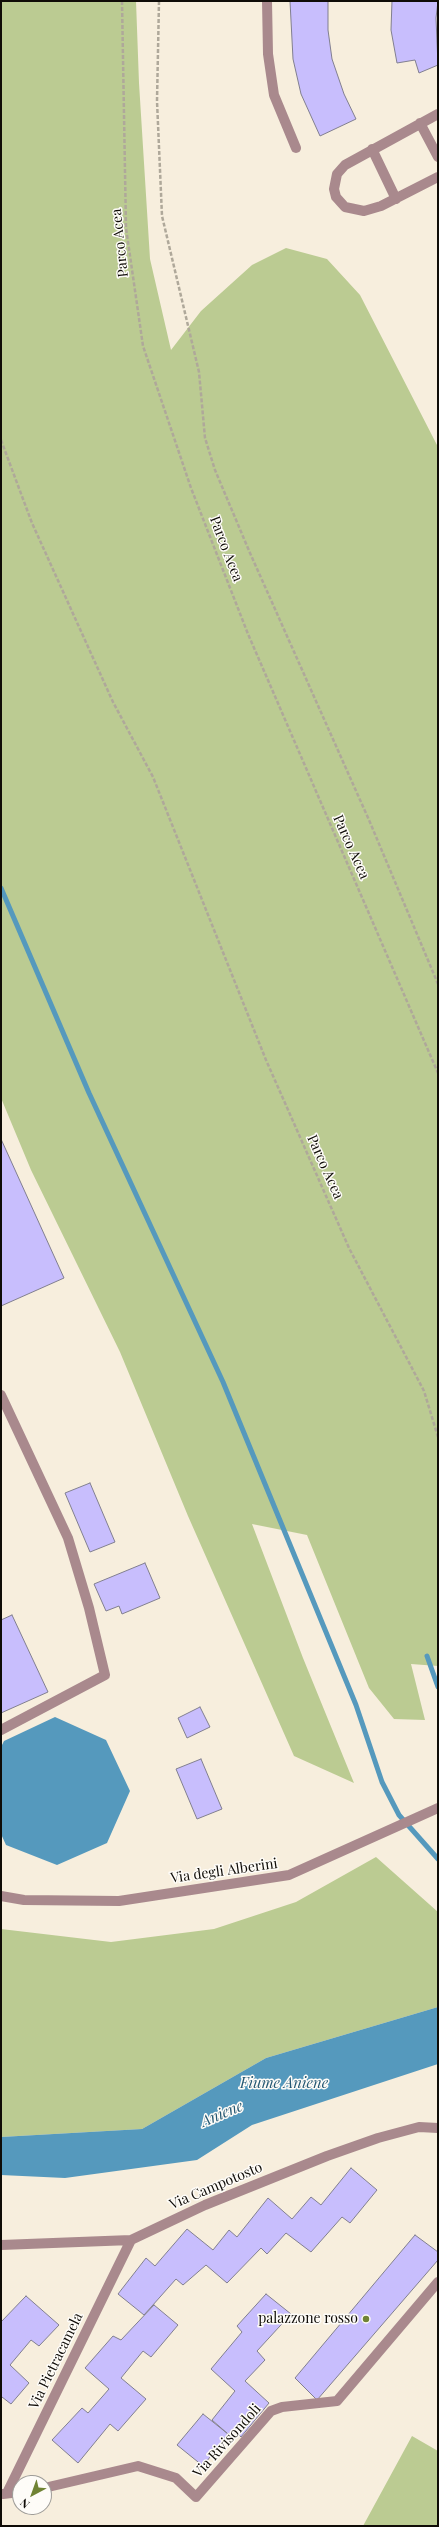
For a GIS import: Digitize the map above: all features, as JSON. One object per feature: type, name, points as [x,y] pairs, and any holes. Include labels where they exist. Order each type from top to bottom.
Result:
[{"type":"street","points":[[267,1],[268,54],[274,95],[296,148]]},
{"type":"street","points":[[438,114],[372,149],[339,170],[334,181],[336,197],[345,207],[364,211],[396,199],[438,177]]},
{"type":"street","points":[[420,123],[438,157]]},
{"type":"street","points":[[372,149],[396,199]]},
{"type":"street","points":[[1,1394],[68,1538],[89,1608],[105,1676],[1,1730]]},
{"type":"street","name":"Via degli Alberini","points":[[1,1896],[24,1900],[119,1901],[289,1876],[438,1808]]},
{"type":"street","name":"Via Campotosto","points":[[1,2245],[130,2240],[205,2205],[326,2156],[378,2138],[412,2129],[438,2128]]},
{"type":"street","name":"Via Pietracamela","points":[[4,2494],[130,2240]]},
{"type":"street","name":"Via Rivisondoli","points":[[52,2486],[138,2466],[176,2478],[196,2497],[272,2411],[282,2407],[337,2401],[438,2282]]},
{"type":"path","name":"Parco Acea","points":[[122,1],[126,228],[143,346],[191,488],[248,634],[438,1073]]},
{"type":"path","points":[[159,1],[157,101],[162,216],[199,372],[205,438],[215,470],[250,553],[369,820],[438,984]]},
{"type":"path","name":"Parco Acea","points":[[1,440],[32,523],[113,702],[153,777],[266,1060],[349,1248],[424,1391],[438,1437]]},
{"type":"green space","points":[[1,1],[136,1],[139,83],[150,259],[171,350],[201,311],[252,265],[286,248],[327,259],[360,295],[438,447],[438,1666],[411,1664],[425,1720],[394,1719],[369,1688],[307,1535],[252,1524],[303,1658],[354,1783],[294,1756],[188,1516],[120,1352],[31,1170],[1,1098]]},
{"type":"green space","points":[[376,1857],[438,1912],[438,2007],[266,2058],[142,2129],[1,2137],[1,1929],[111,1942],[214,1929],[296,1902]]},
{"type":"green space","points":[[412,2436],[438,2451],[438,2526],[363,2526]]},
{"type":"water","points":[[55,1717],[106,1740],[130,1791],[107,1843],[57,1865],[6,1845],[1,1834],[1,1747],[4,1741]]},
{"type":"water","name":"Fiume Aniene","points":[[438,2007],[438,2064],[252,2125],[197,2160],[65,2178],[1,2175],[1,2137],[142,2129],[266,2058]]},
{"type":"building","points":[[290,1],[328,1],[328,30],[332,59],[344,94],[356,119],[320,136],[301,94],[293,59]]},
{"type":"building","points":[[392,1],[438,1],[436,18],[438,65],[419,73],[415,60],[397,63],[391,30]]},
{"type":"building","points":[[1,1139],[64,1278],[1,1306]]},
{"type":"building","points":[[90,1483],[115,1542],[90,1552],[65,1493]]},
{"type":"building","points":[[145,1563],[160,1598],[122,1614],[119,1606],[106,1611],[94,1584]]},
{"type":"building","points":[[12,1615],[48,1692],[1,1713],[1,1620]]},
{"type":"building","points":[[200,1707],[210,1727],[187,1738],[178,1718]]},
{"type":"building","points":[[201,1759],[222,1809],[197,1819],[176,1769]]},
{"type":"building","points":[[351,2168],[377,2190],[350,2223],[342,2217],[311,2252],[286,2233],[267,2254],[261,2248],[227,2283],[206,2265],[183,2285],[176,2279],[144,2315],[118,2294],[146,2258],[155,2266],[187,2229],[213,2250],[229,2230],[237,2237],[268,2198],[292,2219],[311,2197],[321,2205]]},
{"type":"building","name":"palazzone rosso","points":[[415,2235],[438,2252],[438,2260],[317,2400],[295,2378]]},
{"type":"building","points":[[266,2294],[291,2314],[257,2351],[265,2360],[245,2381],[269,2403],[241,2437],[235,2431],[228,2434],[212,2420],[235,2391],[211,2369],[242,2332],[237,2326]]},
{"type":"building","points":[[26,2296],[59,2325],[39,2346],[31,2340],[10,2365],[29,2383],[11,2404],[2,2397],[1,2399],[1,2322]]},
{"type":"building","points":[[154,2305],[178,2325],[151,2357],[143,2351],[121,2378],[146,2399],[118,2431],[110,2424],[78,2463],[52,2440],[82,2408],[88,2413],[109,2389],[85,2368],[113,2336],[121,2340]]},
{"type":"building","points":[[203,2414],[228,2434],[203,2466],[177,2445]]},
{"type":"waterway","points":[[1,888],[89,1093],[223,1382],[356,1705],[382,1782],[399,1815],[438,1859]]},
{"type":"waterway","points":[[427,1656],[438,1687]]},
{"type":"place","name":"palazzone rosso","points":[[366,2319]]},
{"type":"water label","name":"Aniene","points":[[222,2114]]}]
